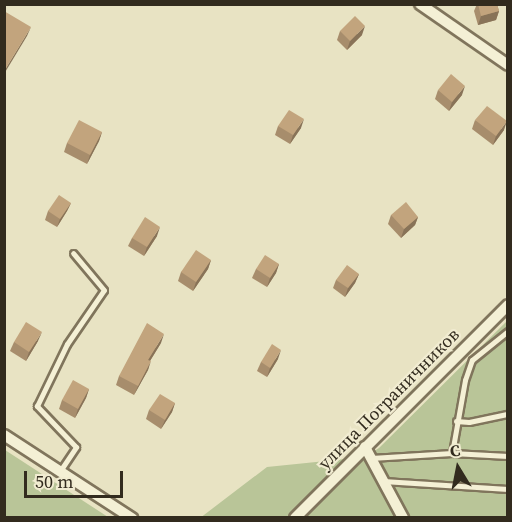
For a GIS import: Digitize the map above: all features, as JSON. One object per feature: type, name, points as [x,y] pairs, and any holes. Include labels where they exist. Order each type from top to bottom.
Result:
[{"type":"street","points":[[420,4],[507,65]]},
{"type":"street","name":"улица Пограничников","points":[[295,518],[506,308]]},
{"type":"street","points":[[4,435],[132,518]]},
{"type":"street","points":[[365,447],[403,518]]},
{"type":"lane","points":[[60,471],[76,447],[37,406],[67,345],[104,290],[74,253]]},
{"type":"lane","points":[[452,453],[456,421],[472,360],[507,331]]},
{"type":"lane","points":[[456,421],[469,422],[507,414]]},
{"type":"lane","points":[[371,458],[452,453],[507,456]]},
{"type":"lane","points":[[383,480],[507,489]]},
{"type":"green space","points":[[507,321],[507,517],[200,518],[267,467],[365,457],[379,448]]},
{"type":"green space","points":[[5,450],[108,517],[5,517]]},
{"type":"building","points":[[478,4],[497,4],[499,11],[481,16]]},
{"type":"building","points":[[4,11],[31,27],[6,68],[4,67]]},
{"type":"building","points":[[355,16],[365,26],[350,41],[340,31]]},
{"type":"building","points":[[451,74],[465,86],[452,102],[438,90]]},
{"type":"building","points":[[487,106],[507,121],[496,136],[475,120]]},
{"type":"building","points":[[289,110],[304,119],[293,135],[278,126]]},
{"type":"building","points":[[79,120],[102,132],[90,155],[67,143]]},
{"type":"building","points":[[59,195],[71,203],[60,219],[48,211]]},
{"type":"building","points":[[406,202],[418,217],[404,229],[391,215]]},
{"type":"building","points":[[145,217],[160,227],[147,247],[132,238]]},
{"type":"building","points":[[196,250],[211,260],[196,282],[181,272]]},
{"type":"building","points":[[265,255],[279,264],[270,278],[256,269]]},
{"type":"building","points":[[347,265],[359,274],[348,288],[336,280]]},
{"type":"building","points":[[26,322],[42,332],[29,352],[14,342]]},
{"type":"building","points":[[147,323],[164,334],[148,360],[151,361],[138,386],[119,376]]},
{"type":"building","points":[[272,344],[281,350],[270,368],[261,362]]},
{"type":"building","points":[[73,380],[89,389],[78,409],[62,400]]},
{"type":"building","points":[[160,394],[175,403],[165,420],[149,410]]}]
